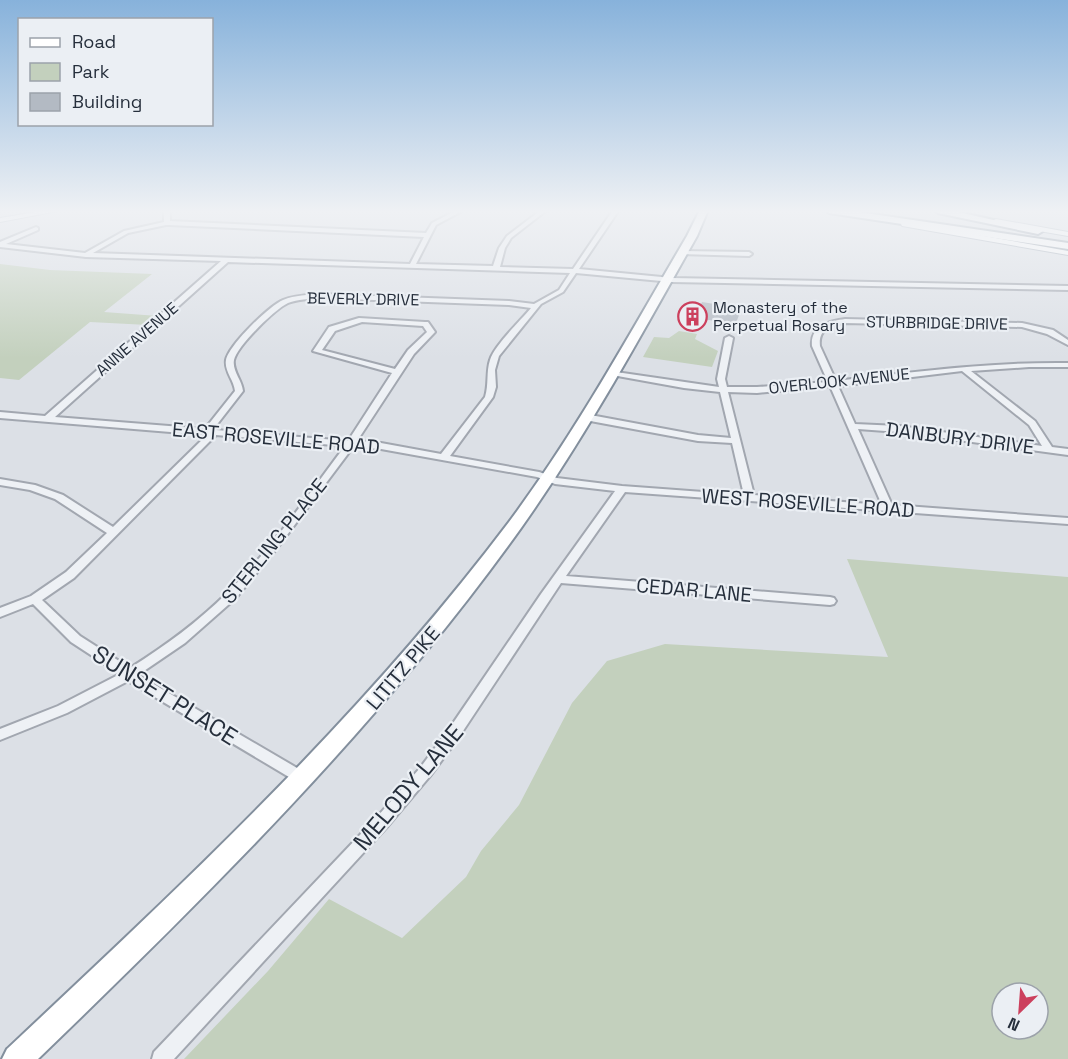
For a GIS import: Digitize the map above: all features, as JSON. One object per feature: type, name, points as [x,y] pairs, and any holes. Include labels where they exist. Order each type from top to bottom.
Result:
[{"type":"highway","name":"LITITZ PIKE","points":[[17,1059],[179,906],[304,779],[439,626],[549,478],[678,259]]},
{"type":"street","points":[[211,259],[575,271],[666,279],[1068,288]]},
{"type":"street","points":[[412,266],[415,259]]},
{"type":"street","points":[[496,268],[499,259]]},
{"type":"street","points":[[444,457],[489,398],[492,387],[491,370],[495,356],[537,307],[561,291],[583,259]]},
{"type":"street","name":"ANNE AVENUE","points":[[47,419],[227,260]]},
{"type":"street","name":"BEVERLY DRIVE","points":[[211,432],[211,427],[239,392],[239,385],[230,369],[232,354],[265,315],[284,302],[320,296],[509,303],[537,307]]},
{"type":"street","name":"STERLING PLACE","points":[[0,735],[57,712],[129,675],[201,623],[230,597],[254,571],[353,443],[411,352],[431,332],[429,326],[417,323],[351,321],[332,328],[318,352],[397,372]]},
{"type":"street","name":"STURBRIDGE DRIVE","points":[[888,509],[816,346],[814,336],[822,328],[839,322],[1022,325],[1050,332],[1068,343]]},
{"type":"street","points":[[729,338],[721,370],[723,389],[750,499]]},
{"type":"street","name":"OVERLOOK AVENUE","points":[[612,373],[723,389],[757,390],[963,368],[1026,364],[1068,365]]},
{"type":"street","points":[[963,368],[1032,423],[1049,450]]},
{"type":"street","name":"EAST ROSEVILLE ROAD","points":[[0,415],[353,443],[444,457],[549,478]]},
{"type":"street","points":[[585,417],[698,438],[736,441]]},
{"type":"street","name":"DANBURY DRIVE","points":[[852,426],[899,429],[1068,452]]},
{"type":"street","points":[[0,613],[35,599],[70,575],[212,436],[211,432]]},
{"type":"street","name":"WEST ROSEVILLE ROAD","points":[[549,478],[622,489],[1068,521]]},
{"type":"street","points":[[0,482],[32,487],[59,497],[114,533]]},
{"type":"street","name":"MELODY LANE","points":[[161,1059],[425,772],[471,710],[558,579],[622,489]]},
{"type":"street","name":"CEDAR LANE","points":[[558,579],[830,601]]},
{"type":"street","name":"SUNSET PLACE","points":[[35,599],[54,620],[90,649],[129,675],[304,779]]},
{"type":"green space","points":[[0,264],[50,270],[152,274],[104,312],[158,316],[148,325],[90,322],[19,380],[0,378]]},
{"type":"green space","points":[[679,331],[697,334],[695,339],[718,351],[712,367],[643,357],[654,337],[669,338]]},
{"type":"green space","points":[[847,559],[1068,577],[1068,1059],[184,1059],[268,971],[329,899],[402,938],[466,877],[481,851],[519,805],[572,703],[607,661],[665,644],[888,657]]},
{"type":"building","name":"Monastery of the Perpetual Rosary","points":[[702,302],[740,308],[734,328],[720,329],[722,322],[702,319],[700,326],[691,325]]},
{"type":"place","name":"Monastery of the Perpetual Rosary","points":[[692,316]]}]
